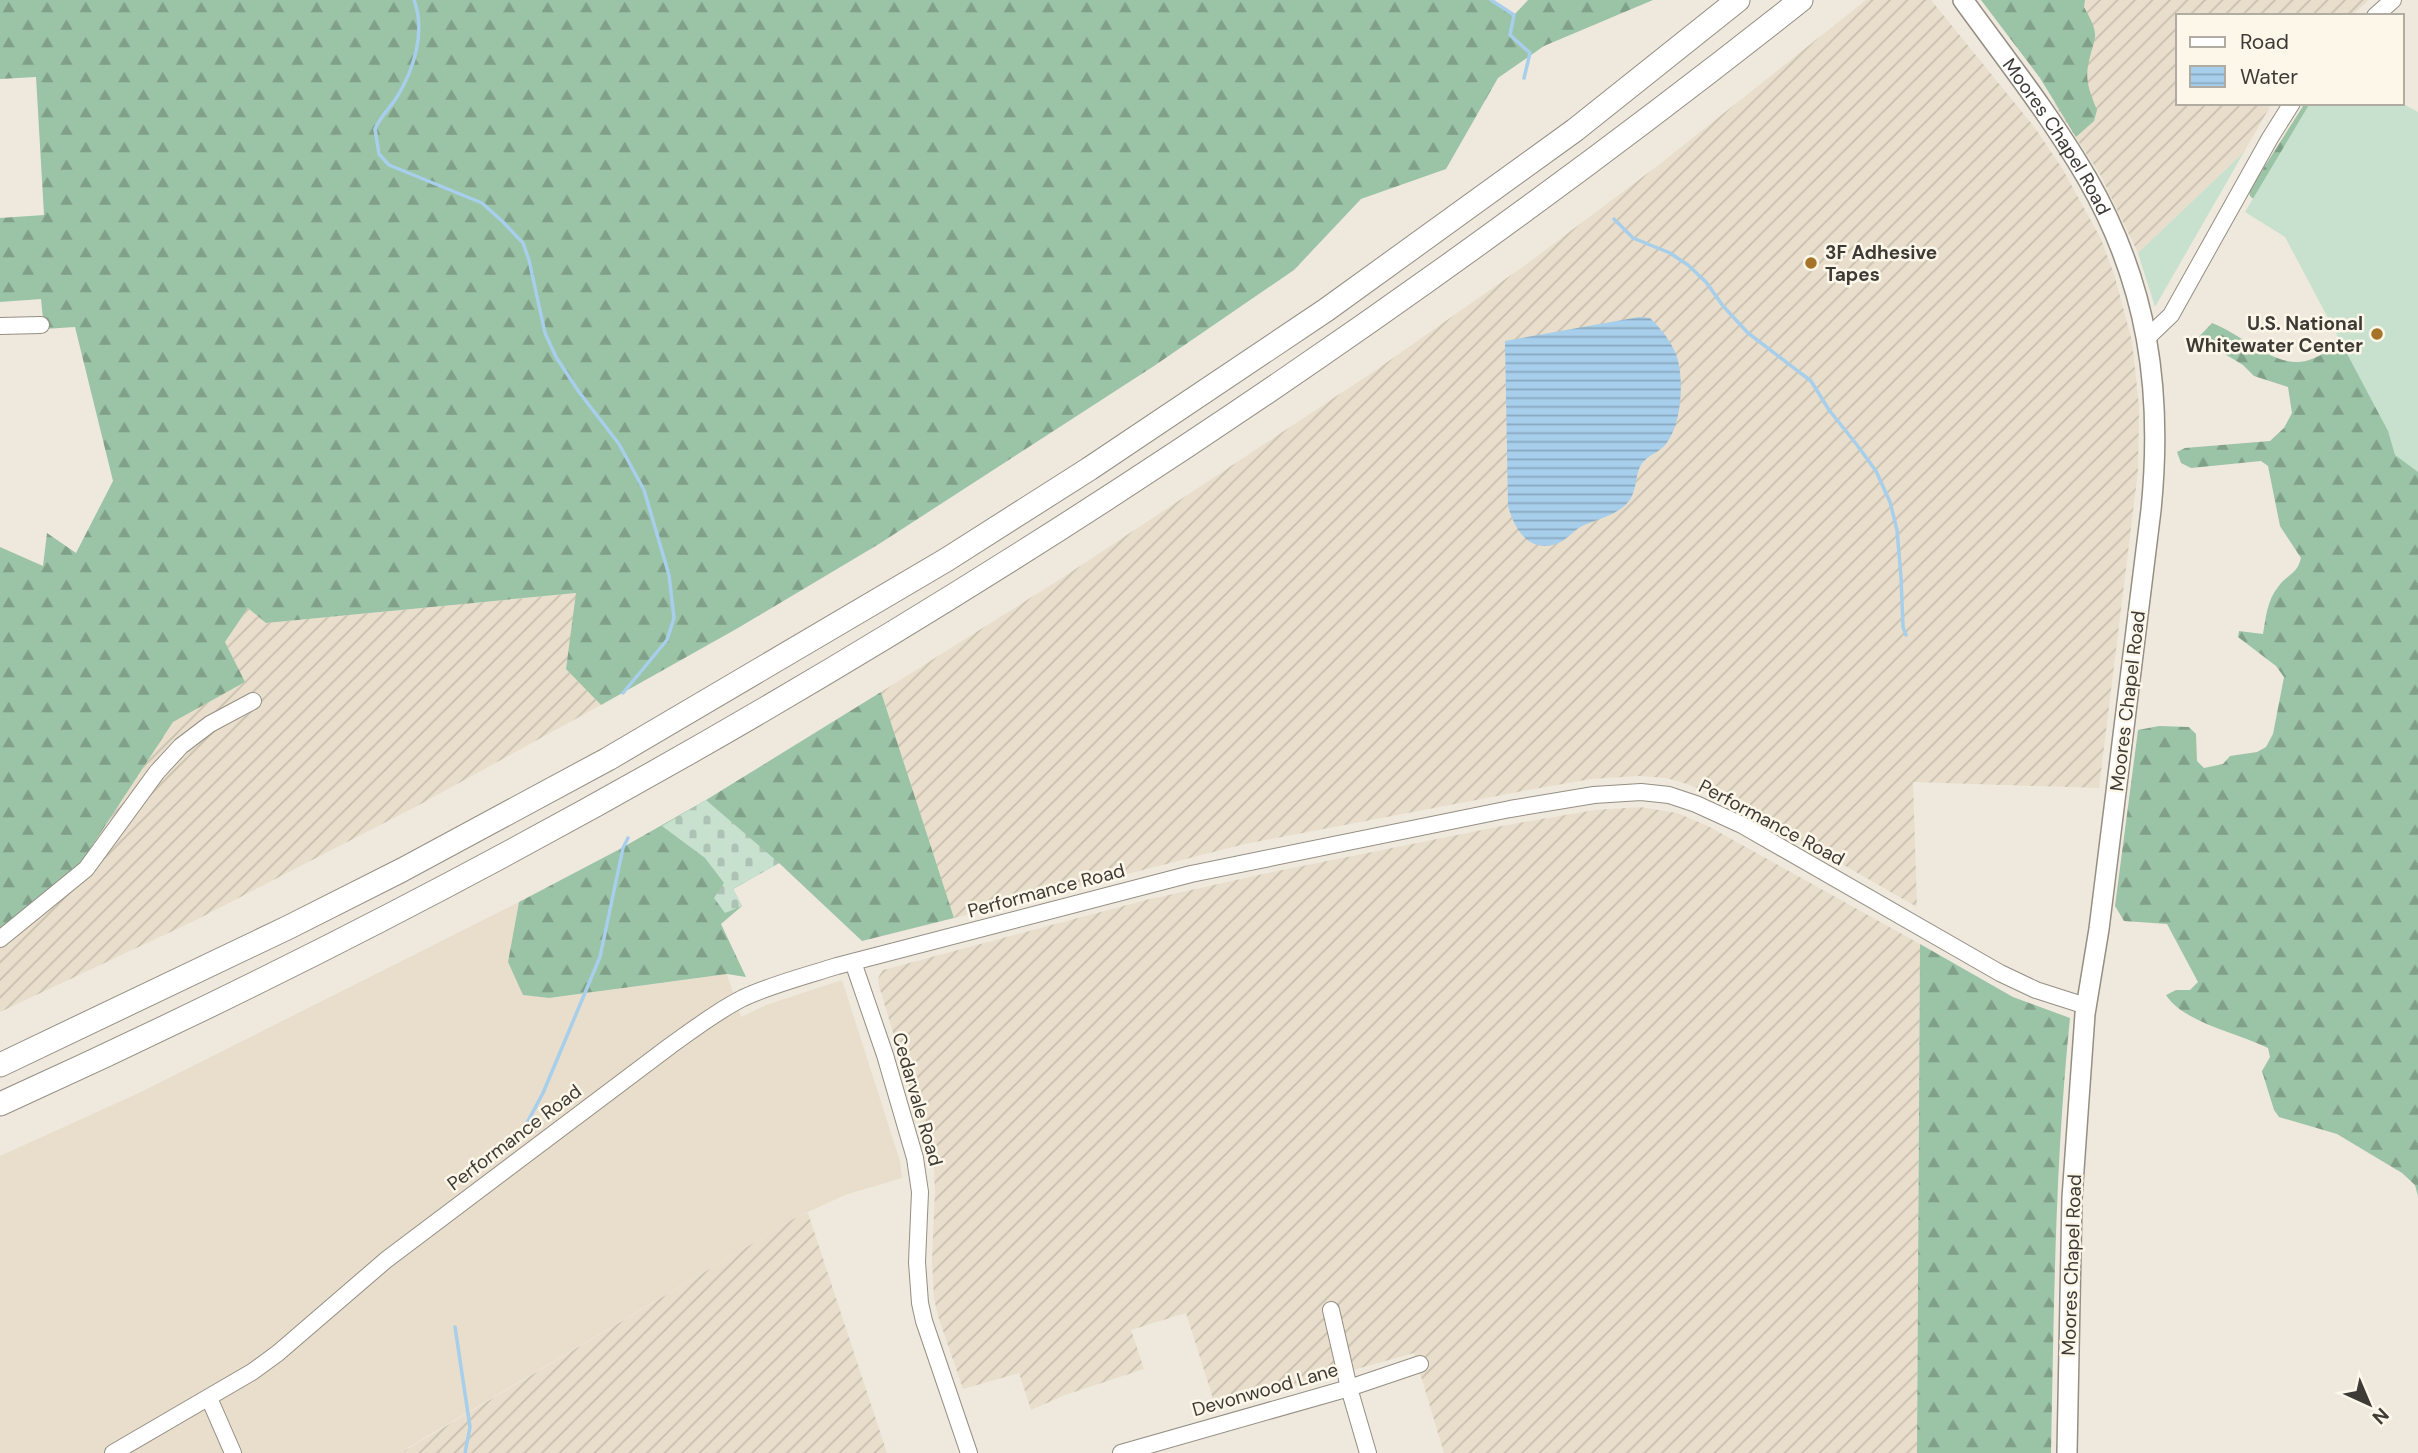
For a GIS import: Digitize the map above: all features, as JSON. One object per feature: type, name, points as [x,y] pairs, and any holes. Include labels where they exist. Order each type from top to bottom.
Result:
[{"type":"highway","points":[[4,1063],[264,939],[414,863],[631,746],[946,560],[1089,469],[1326,310],[1575,130],[1738,0]]},
{"type":"highway","points":[[0,1104],[209,1007],[479,868],[653,774],[971,586],[1157,468],[1314,361],[1516,218],[1801,0]]},
{"type":"highway","points":[[0,1122],[82,1083],[209,1007]]},
{"type":"main road","name":"Moores Chapel Road","points":[[1963,0],[2048,118],[2098,196],[2130,269],[2148,338],[2153,372],[2156,430],[2152,498],[2099,929],[2086,1006],[2072,1198],[2067,1453]]},
{"type":"street","points":[[2377,14],[2393,0]]},
{"type":"street","points":[[2148,338],[2171,316],[2291,105]]},
{"type":"street","points":[[0,326],[41,325]]},
{"type":"street","points":[[0,939],[86,869],[157,772],[181,746],[210,724],[253,701]]},
{"type":"street","name":"Performance Road","points":[[113,1453],[252,1372],[386,1260],[715,1014],[761,991],[853,962],[1104,895],[1256,860],[1510,809],[1594,795],[1641,792],[1669,795],[1716,812],[2000,973],[2036,990],[2086,1006]]},
{"type":"street","name":"Cedarvale Road","points":[[853,962],[885,1055],[915,1158],[920,1192],[917,1262],[920,1303],[969,1453]]},
{"type":"street","points":[[1331,1310],[1349,1388],[1368,1453]]},
{"type":"street","name":"Devonwood Lane","points":[[1121,1453],[1349,1388],[1420,1364]]},
{"type":"street","points":[[209,1398],[233,1453]]},
{"type":"shaded area","points":[[1866,0],[1931,0],[2035,128],[2062,168],[2101,239],[2114,274],[2132,341],[2139,406],[2138,471],[2099,788],[1913,782],[1917,907],[1749,811],[1687,784],[1666,778],[1640,776],[1591,779],[1245,844],[954,918],[881,692],[1059,580],[1376,370],[1524,266],[1656,167]]},
{"type":"shaded area","points":[[1992,0],[2369,0],[2353,14],[2176,14],[2176,105],[2271,105],[2244,152],[2138,253],[2101,176],[2054,104],[2062,98]]},
{"type":"shaded area","points":[[577,593],[566,669],[601,705],[417,806],[196,920],[0,1012],[0,933],[71,878],[173,722],[245,682],[225,642],[248,608],[266,623]]},
{"type":"shaded area","points":[[1640,807],[1677,813],[1708,826],[1920,944],[1917,1453],[1444,1453],[1414,1353],[1216,1408],[1186,1313],[1131,1330],[1144,1369],[1065,1395],[1031,1410],[1019,1373],[963,1389],[934,1298],[934,1169],[879,986],[878,978],[883,970],[1146,900],[1268,873],[1512,824],[1595,810]]},
{"type":"shaded area","points":[[519,902],[508,962],[524,995],[550,998],[727,974],[741,1017],[766,1005],[842,980],[900,1161],[902,1178],[845,1195],[797,1217],[404,1450],[405,1453],[0,1453],[0,1156],[141,1092]]},
{"type":"shaded area","points":[[808,1213],[887,1453],[405,1453],[404,1451],[797,1217]]},
{"type":"green space","points":[[0,0],[1491,0],[1514,15],[1528,0],[1653,0],[1544,46],[1498,78],[1446,169],[1361,199],[1294,270],[1154,366],[879,544],[601,705],[566,669],[576,593],[266,623],[248,608],[225,642],[245,682],[173,722],[71,878],[0,933],[0,547],[43,566],[47,533],[76,553],[113,481],[75,327],[44,329],[41,299],[0,302],[0,218],[44,215],[36,77],[0,79]]},
{"type":"green space","points":[[1981,0],[2085,0],[2084,7],[2095,31],[2087,78],[2097,110],[2094,121],[2076,137],[2040,78]]},
{"type":"green space","points":[[2304,105],[2391,105],[2418,119],[2418,1196],[2415,1185],[2402,1173],[2337,1134],[2279,1117],[2274,1110],[2262,1071],[2270,1057],[2268,1048],[2198,1020],[2174,1005],[2166,995],[2176,990],[2190,990],[2198,982],[2167,924],[2124,921],[2115,906],[2138,730],[2159,726],[2189,727],[2196,734],[2197,761],[2204,768],[2223,764],[2230,756],[2257,752],[2266,747],[2273,734],[2284,677],[2276,666],[2238,637],[2239,631],[2263,634],[2274,592],[2297,568],[2301,558],[2280,526],[2268,466],[2261,461],[2191,468],[2181,463],[2177,452],[2185,448],[2270,441],[2284,428],[2292,413],[2288,387],[2254,376],[2243,365],[2223,353],[2199,346],[2195,341],[2212,323],[2286,361],[2312,359],[2345,341],[2332,294],[2250,196],[2249,191]]},
{"type":"green space","name":"U.S. National Whitewater Center","points":[[2309,105],[2404,105],[2418,112],[2418,472],[2395,455],[2388,431],[2285,237],[2245,212]]},
{"type":"green space","name":"U.S. National Whitewater Center","points":[[2244,152],[2155,307],[2138,253]]},
{"type":"green space","points":[[881,692],[954,918],[862,941],[779,863],[733,889],[742,906],[721,924],[746,977],[727,974],[549,998],[523,995],[508,962],[519,902],[706,800]]},
{"type":"green space","points":[[706,800],[779,863],[733,889],[742,906],[725,913],[714,898],[724,883],[705,858],[662,826]]},
{"type":"green space","points":[[1920,944],[2013,997],[2070,1018],[2058,1181],[2051,1453],[1917,1453]]},
{"type":"water","points":[[1639,317],[1650,318],[1670,342],[1678,361],[1681,385],[1679,410],[1673,432],[1662,448],[1641,465],[1632,497],[1619,510],[1582,526],[1556,544],[1546,546],[1530,542],[1518,530],[1508,506],[1505,341]]},
{"type":"waterway","points":[[414,0],[419,25],[416,50],[403,86],[375,129],[379,154],[389,165],[482,203],[523,243],[545,333],[556,357],[619,444],[644,490],[669,575],[674,618],[667,640],[623,693]]},
{"type":"waterway","points":[[1491,0],[1514,15],[1510,35],[1530,53],[1524,78]]},
{"type":"waterway","points":[[1614,219],[1633,238],[1670,253],[1688,265],[1706,282],[1723,306],[1748,333],[1811,381],[1829,410],[1876,471],[1890,502],[1897,530],[1903,627],[1906,635]]},
{"type":"waterway","points":[[520,1136],[543,1093],[600,957],[623,848],[628,838]]},
{"type":"waterway","points":[[455,1327],[470,1427],[465,1453]]},
{"type":"place","name":"3F Adhesive Tapes","points":[[1811,263]]},
{"type":"place","name":"U.S. National Whitewater Center","points":[[2377,334]]}]
